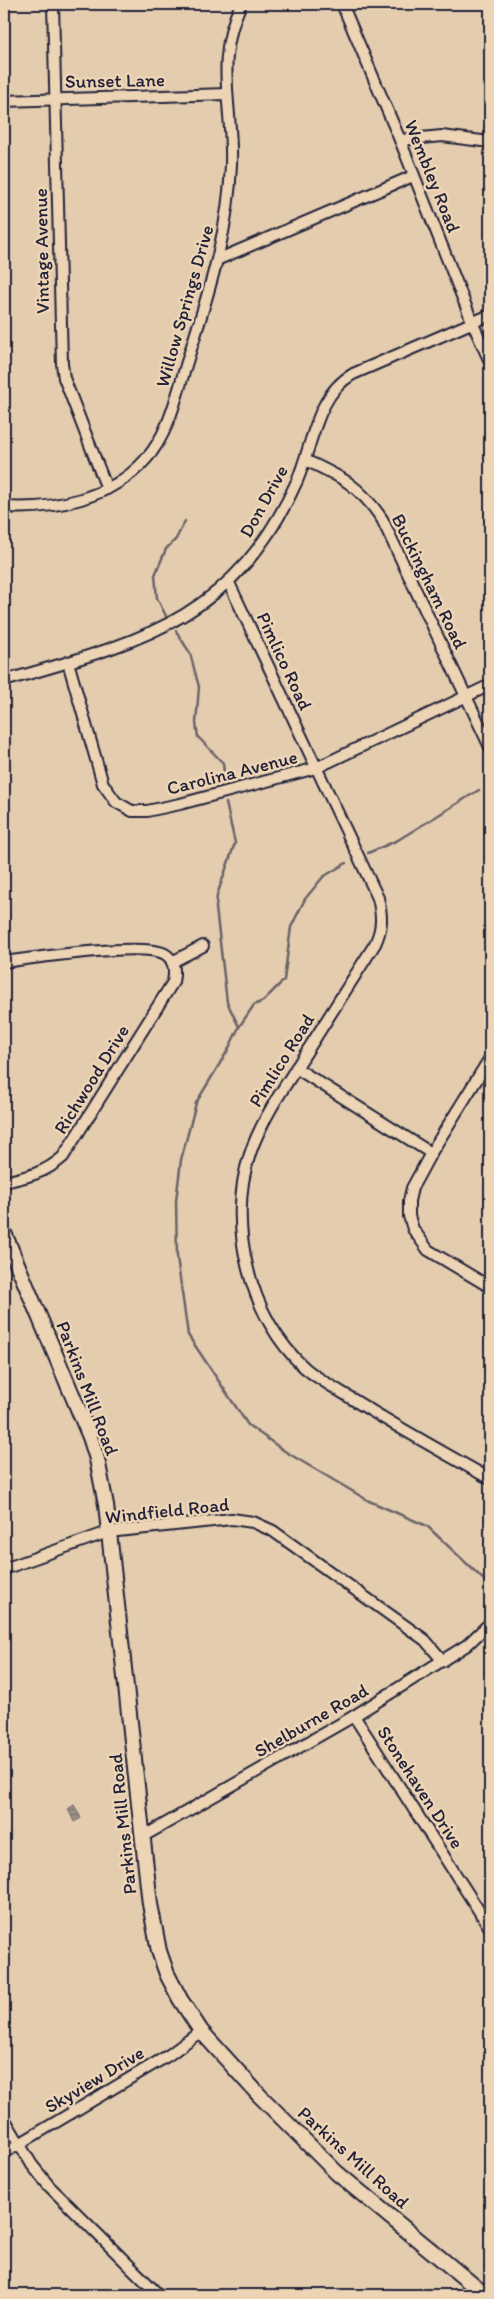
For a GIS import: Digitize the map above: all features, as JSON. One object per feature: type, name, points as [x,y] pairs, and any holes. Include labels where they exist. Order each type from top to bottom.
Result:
[{"type":"street","name":"Vintage Avenue","points":[[53,4],[63,373],[107,489]]},
{"type":"street","name":"Willow Springs Drive","points":[[4,507],[48,506],[74,502],[107,489],[147,458],[165,428],[219,259],[227,214],[231,171],[231,126],[227,94],[227,44],[241,4]]},
{"type":"street","name":"Wembley Road","points":[[342,4],[400,140],[490,362]]},
{"type":"street","name":"Sunset Lane","points":[[4,101],[227,94]]},
{"type":"street","points":[[400,140],[442,136],[490,142]]},
{"type":"street","points":[[219,259],[413,176]]},
{"type":"street","name":"Don Drive","points":[[4,681],[106,651],[153,633],[192,611],[229,583],[273,526],[286,505],[305,460],[326,399],[336,385],[353,374],[473,324],[490,315]]},
{"type":"street","name":"Buckingham Road","points":[[305,460],[352,484],[371,503],[382,519],[490,747]]},
{"type":"street","name":"Pimlico Road","points":[[229,583],[378,898],[382,924],[375,944],[262,1125],[249,1156],[241,1212],[242,1242],[249,1274],[264,1309],[286,1347],[306,1368],[369,1410],[490,1479]]},
{"type":"street","name":"Carolina Avenue","points":[[68,662],[103,784],[109,794],[123,808],[132,811],[146,811],[316,768],[490,685]]},
{"type":"street","points":[[4,962],[114,950],[152,950],[165,954],[172,962],[204,946]]},
{"type":"street","name":"Richwood Drive","points":[[4,1182],[39,1174],[52,1168],[63,1157],[173,982],[175,973],[172,962]]},
{"type":"street","points":[[490,1058],[431,1153],[410,1195],[409,1216],[413,1229],[428,1250],[490,1287]]},
{"type":"street","points":[[296,1068],[431,1153]]},
{"type":"street","name":"Parkins Mill Road","points":[[4,1234],[90,1437],[97,1459],[106,1505],[150,1904],[159,1951],[167,1974],[180,1999],[201,2031],[259,2095],[337,2173],[485,2295]]},
{"type":"street","name":"Windfield Road","points":[[4,1569],[108,1532],[232,1519],[263,1525],[296,1546],[425,1640],[443,1661]]},
{"type":"street","name":"Shelburne Road","points":[[142,1837],[354,1716],[443,1661],[480,1634],[490,1623]]},
{"type":"street","name":"Stonehaven Drive","points":[[354,1716],[490,1928]]},
{"type":"street","name":"Skyview Drive","points":[[4,2153],[169,2055],[201,2031]]},
{"type":"street","points":[[4,2118],[32,2165],[49,2186],[159,2295]]},
{"type":"shaded area","points":[[74,1805],[81,1818],[74,1822],[68,1809]]},
{"type":"waterway","points":[[166,616],[157,598],[155,575],[166,549],[176,539],[185,521]]},
{"type":"waterway","points":[[176,631],[190,653],[199,687],[196,723],[198,737],[223,763],[225,783]]},
{"type":"waterway","points":[[368,853],[398,840],[479,790]]},
{"type":"waterway","points":[[226,803],[235,843],[217,895],[216,908],[227,1002],[239,1027]]},
{"type":"waterway","points":[[346,863],[323,877],[305,899],[291,927],[284,980],[263,1001],[254,1005],[239,1027],[228,1050],[196,1103],[181,1160],[176,1201],[177,1257],[188,1335],[248,1425],[286,1452],[369,1501],[427,1526],[484,1580],[490,1590]]}]
